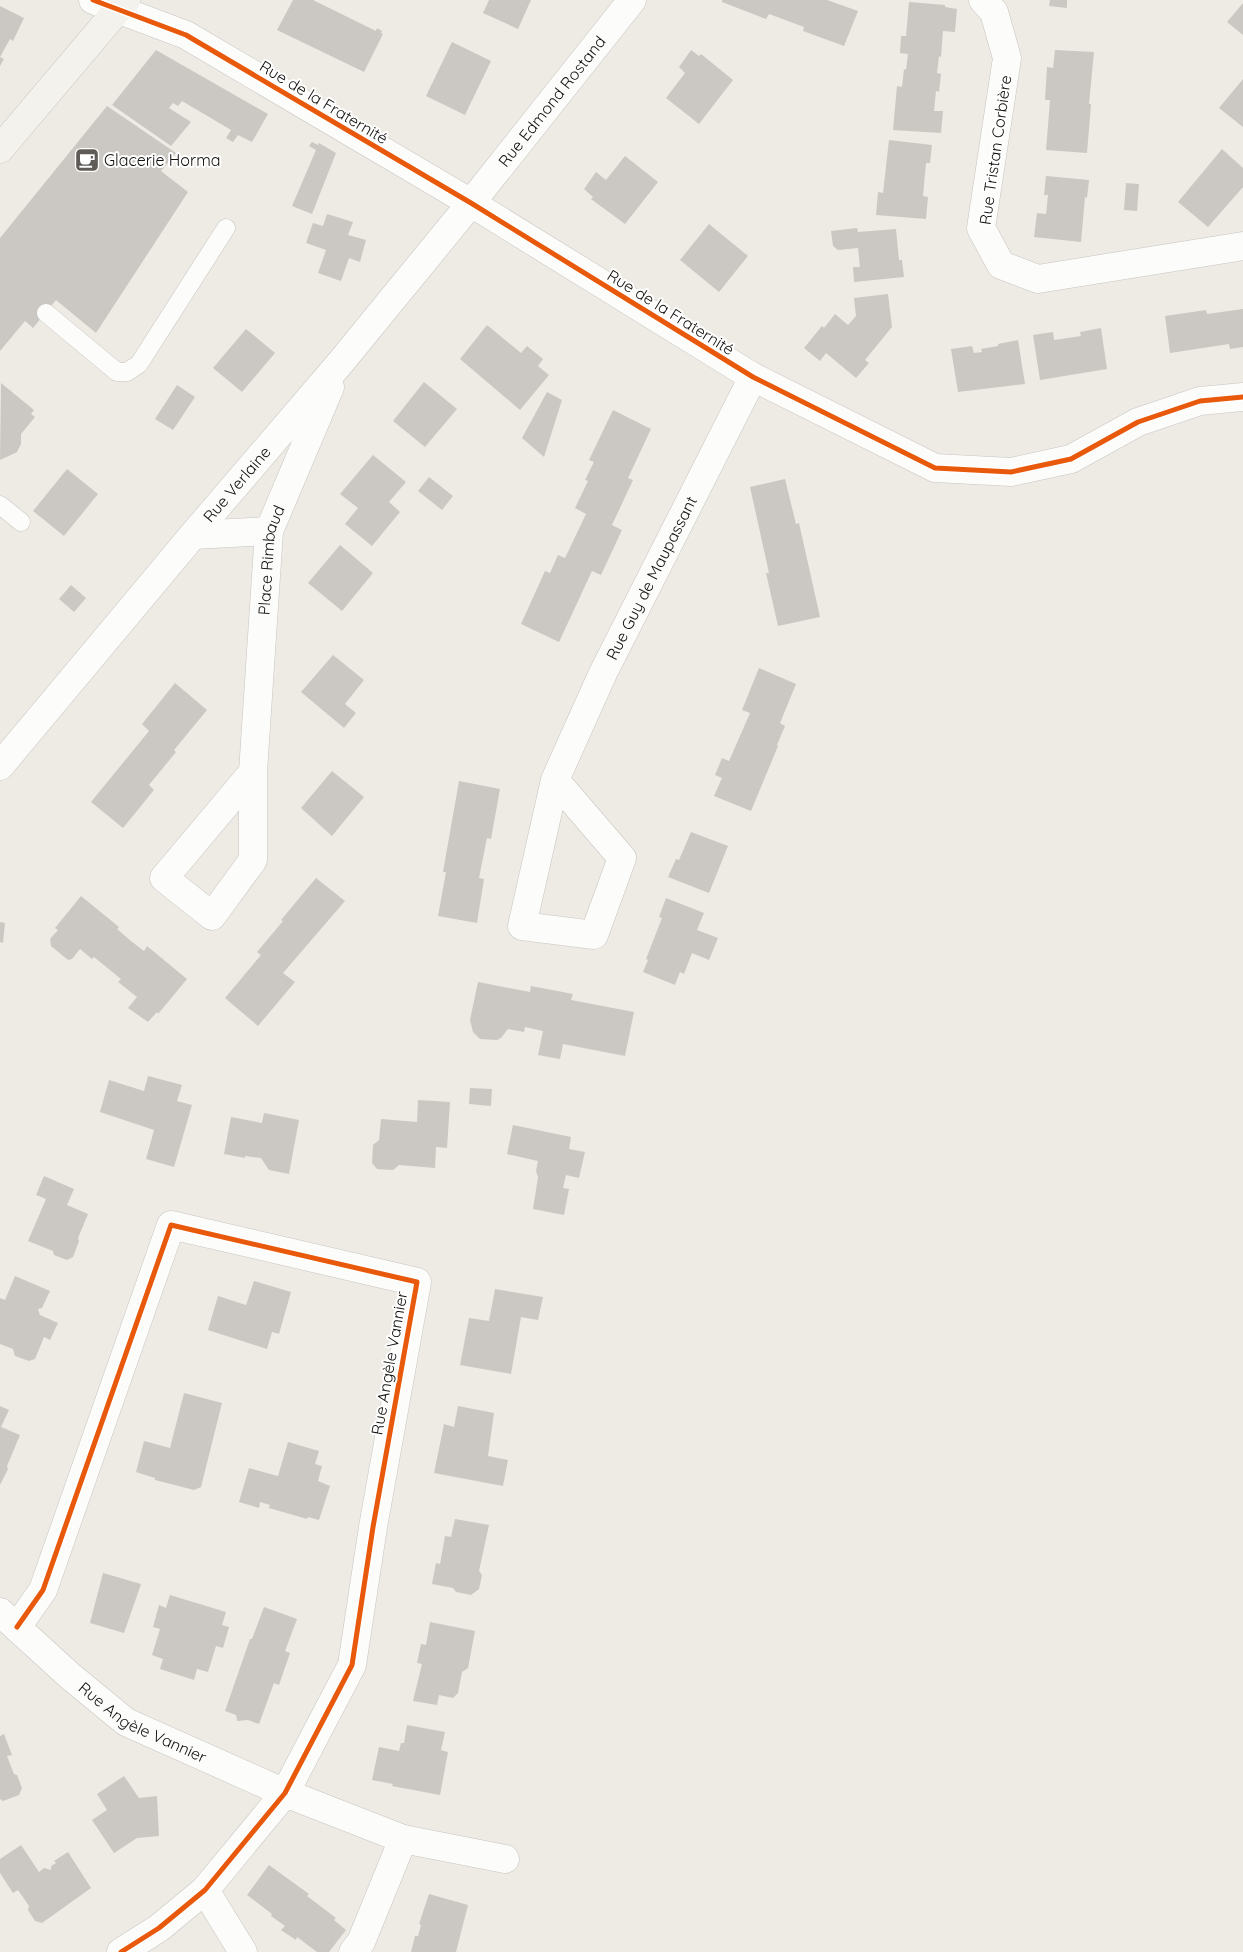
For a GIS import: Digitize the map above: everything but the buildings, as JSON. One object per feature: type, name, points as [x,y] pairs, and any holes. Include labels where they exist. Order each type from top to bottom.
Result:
[{"type":"main road","points":[[0,149],[122,4]]},
{"type":"street","name":"Rue de la Fraternité","points":[[93,0],[122,4],[186,35],[471,203],[753,377],[935,468],[1012,472],[1071,459],[1138,422],[1200,401],[1243,397]]},
{"type":"street","name":"Rue Edmond Rostand","points":[[471,203],[632,0]]},
{"type":"street","name":"Rue Tristan Corbière","points":[[984,0],[994,12],[1007,58],[981,228],[1001,265],[1038,279],[1243,246]]},
{"type":"street","name":"Rue Verlaine","points":[[0,766],[193,535],[341,362],[471,203]]},
{"type":"street","name":"Place Rimbaud","points":[[253,772],[164,878],[212,916],[253,860],[253,772],[269,531],[341,362]]},
{"type":"street","name":"Rue Guy de Maupassant","points":[[555,780],[622,858],[594,935],[522,926],[555,780],[603,673],[753,377]]},
{"type":"street","points":[[193,535],[269,531]]},
{"type":"street","name":"Rue Angèle Vannier","points":[[121,1952],[159,1928],[204,1890],[285,1793],[352,1665],[373,1527],[416,1282],[171,1225],[43,1590],[9,1619],[70,1676],[126,1722],[285,1793],[404,1838],[505,1860]]},
{"type":"street","points":[[353,1952],[361,1942],[404,1838]]},
{"type":"street","points":[[204,1890],[243,1952]]},
{"type":"lane","points":[[46,313],[117,372],[127,372],[139,364],[226,228]]},
{"type":"lane","points":[[0,505],[21,522]]},
{"type":"cycle path","points":[[93,0],[186,35],[471,203],[753,377],[935,468],[1011,472],[1071,459],[1138,422],[1200,401],[1243,397]]},
{"type":"cycle path","points":[[17,1627],[43,1590],[171,1225],[417,1282],[373,1527],[352,1665],[285,1793],[205,1890],[159,1928],[121,1952]]},
{"type":"place","name":"Glacerie Horma","points":[[87,160]]}]
